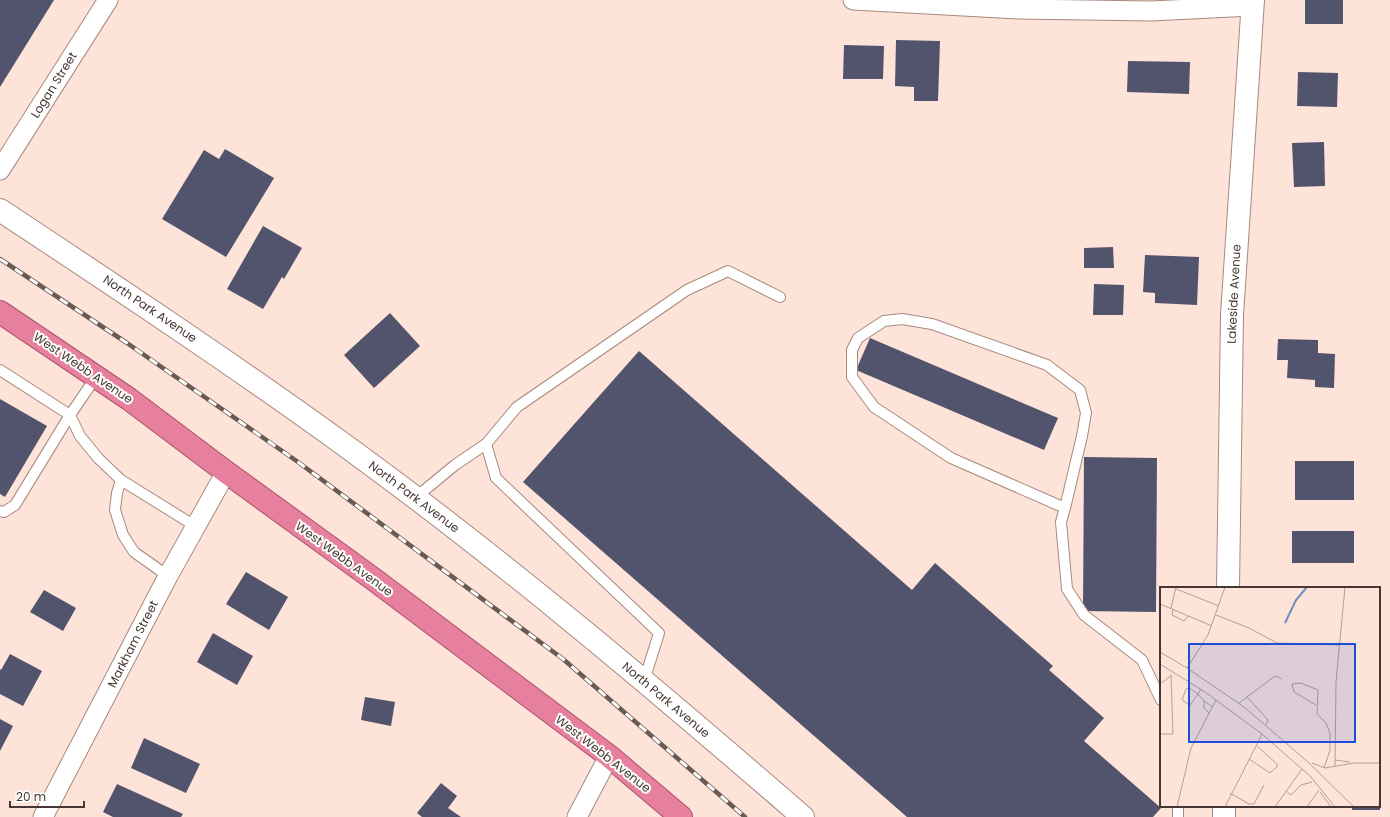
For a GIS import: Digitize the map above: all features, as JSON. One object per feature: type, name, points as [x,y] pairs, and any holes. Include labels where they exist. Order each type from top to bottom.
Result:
[{"type":"highway","name":"West Webb Avenue","points":[[0,312],[129,399],[226,472],[372,578],[609,756],[681,817]]},
{"type":"street","name":"Logan Street","points":[[0,170],[108,0]]},
{"type":"street","points":[[853,0],[1020,9],[1143,11],[1253,3]]},
{"type":"street","name":"Lakeside Avenue","points":[[1228,587],[1232,316],[1253,3]]},
{"type":"street","name":"North Park Avenue","points":[[0,210],[205,346],[344,445],[415,498],[591,637],[803,817]]},
{"type":"street","name":"Markham Street","points":[[43,817],[168,576],[226,472]]},
{"type":"street","points":[[577,817],[609,756]]},
{"type":"lane","points":[[415,498],[455,465],[486,444],[517,407],[687,290],[728,271],[780,297]]},
{"type":"lane","points":[[1065,508],[951,458],[874,406],[852,377],[852,350],[858,338],[884,321],[902,319],[932,324],[1047,365],[1080,390],[1086,413],[1082,436],[1065,508],[1061,522],[1067,589],[1084,615],[1142,660],[1160,698]]},
{"type":"lane","points":[[0,370],[70,415],[80,436],[98,458],[121,480],[196,526]]},
{"type":"lane","points":[[0,511],[4,512],[15,505],[70,415],[96,377]]},
{"type":"lane","points":[[486,444],[496,478],[659,633],[644,681]]},
{"type":"lane","points":[[121,480],[117,493],[115,510],[123,535],[134,552],[168,576]]},
{"type":"building","points":[[0,0],[54,0],[0,87]]},
{"type":"building","points":[[1305,0],[1343,0],[1343,24],[1305,24]]},
{"type":"building","points":[[896,40],[940,41],[938,101],[914,101],[914,87],[895,86]]},
{"type":"building","points":[[844,45],[884,46],[883,79],[843,79]]},
{"type":"building","points":[[1128,61],[1190,62],[1189,94],[1127,92]]},
{"type":"building","points":[[1298,72],[1338,73],[1337,107],[1297,106]]},
{"type":"building","points":[[1324,142],[1325,186],[1294,187],[1292,143]]},
{"type":"building","points":[[225,149],[274,178],[226,257],[162,219],[204,150],[219,159]]},
{"type":"building","points":[[263,226],[302,248],[284,279],[282,277],[263,309],[227,289]]},
{"type":"building","points":[[1113,247],[1114,268],[1084,268],[1084,248]]},
{"type":"building","points":[[1145,255],[1199,257],[1197,305],[1155,303],[1155,293],[1143,292]]},
{"type":"building","points":[[1094,284],[1124,285],[1123,315],[1093,315]]},
{"type":"building","points":[[390,313],[420,346],[374,388],[344,355]]},
{"type":"building","points":[[870,338],[1058,418],[1044,450],[856,370]]},
{"type":"building","points":[[1278,339],[1318,340],[1318,353],[1335,354],[1334,388],[1315,387],[1315,380],[1287,378],[1288,360],[1277,360]]},
{"type":"building","points":[[639,351],[912,590],[935,563],[1053,666],[1049,670],[1104,718],[1084,741],[1161,808],[1153,817],[907,817],[523,482]]},
{"type":"building","points":[[0,399],[47,426],[5,497],[0,494]]},
{"type":"building","points":[[1084,457],[1157,458],[1156,612],[1083,611]]},
{"type":"building","points":[[1295,461],[1354,461],[1354,500],[1295,500]]},
{"type":"building","points":[[1292,531],[1354,531],[1354,563],[1292,563]]},
{"type":"building","points":[[246,572],[288,597],[269,630],[226,604]]},
{"type":"building","points":[[44,590],[76,608],[63,631],[30,612]]},
{"type":"building","points":[[213,633],[253,656],[237,685],[197,662]]},
{"type":"building","points":[[10,654],[42,671],[23,706],[0,694],[0,669],[1,670]]},
{"type":"building","points":[[365,697],[395,702],[391,726],[361,720]]},
{"type":"building","points":[[0,719],[13,726],[0,751]]},
{"type":"building","points":[[144,738],[200,764],[186,793],[131,768]]},
{"type":"building","points":[[441,783],[457,796],[448,808],[461,817],[422,817],[417,813]]},
{"type":"building","points":[[117,784],[183,814],[181,817],[113,817],[103,812]]},
{"type":"building","points":[[1352,807],[1380,807],[1380,810],[1352,810]]},
{"type":"railway","points":[[0,259],[127,343],[298,462],[563,659],[745,817]]}]
